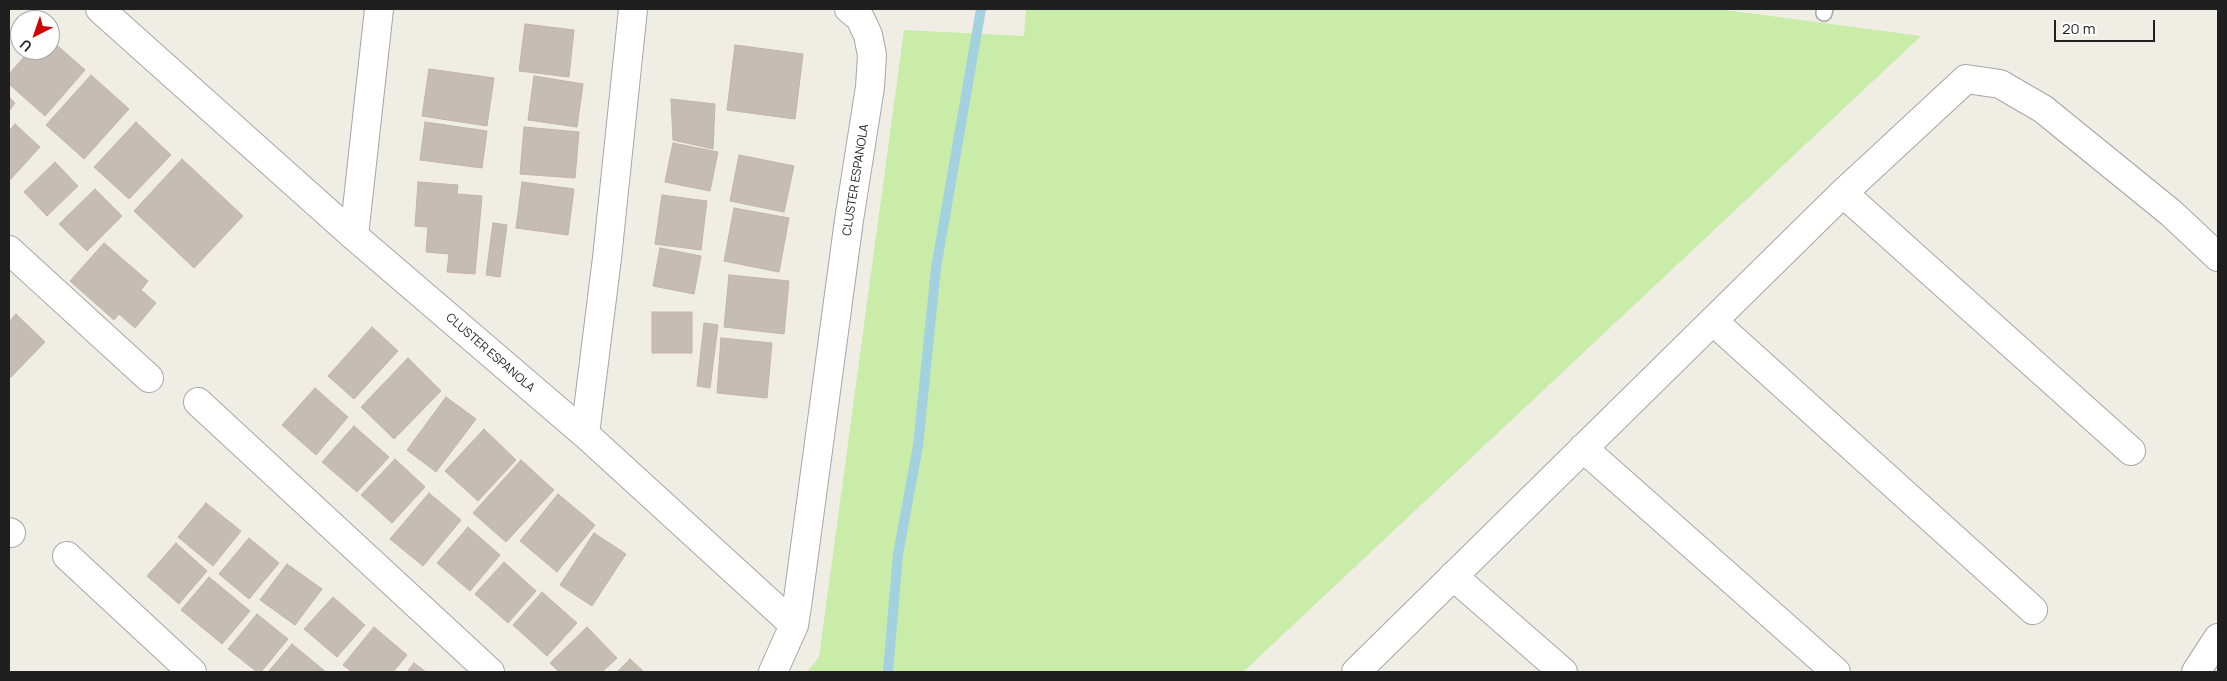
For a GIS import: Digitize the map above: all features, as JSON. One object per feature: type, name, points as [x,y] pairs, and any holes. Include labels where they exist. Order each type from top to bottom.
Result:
[{"type":"street","name":"CLUSTER ESPANOLA","points":[[100,9],[354,236],[585,434],[794,625]]},
{"type":"street","points":[[354,236],[379,9]]},
{"type":"street","points":[[585,434],[607,258],[633,9]]},
{"type":"street","name":"CLUSTER ESPANOLA","points":[[774,672],[794,625],[834,342],[849,220],[870,87],[872,55],[868,35],[860,18],[849,9]]},
{"type":"street","points":[[1356,672],[1843,193],[1966,80],[2000,84],[2043,110],[2171,213],[2218,257]]},
{"type":"street","points":[[1843,193],[2131,451]]},
{"type":"street","points":[[9,250],[149,378]]},
{"type":"street","points":[[1713,321],[2033,610]]},
{"type":"street","points":[[198,402],[490,672]]},
{"type":"street","points":[[1583,448],[1836,672]]},
{"type":"street","points":[[67,556],[192,672]]},
{"type":"street","points":[[1453,576],[1564,672]]},
{"type":"street","points":[[2196,672],[2218,638]]},
{"type":"green space","points":[[1026,9],[1718,9],[1921,36],[1243,672],[807,672],[819,657],[904,30],[1024,36]]},
{"type":"building","points":[[525,24],[574,30],[569,77],[519,71]]},
{"type":"building","points":[[735,45],[803,54],[795,119],[727,110]]},
{"type":"building","points":[[60,48],[85,70],[45,116],[9,84],[9,74],[21,60],[60,60]]},
{"type":"building","points":[[429,69],[494,78],[487,126],[422,116]]},
{"type":"building","points":[[91,75],[129,109],[84,159],[46,125]]},
{"type":"building","points":[[534,76],[583,84],[577,127],[528,120]]},
{"type":"building","points":[[9,97],[15,103],[9,111]]},
{"type":"building","points":[[671,99],[715,104],[713,149],[673,140]]},
{"type":"building","points":[[136,122],[171,155],[129,199],[94,167]]},
{"type":"building","points":[[425,122],[487,131],[482,168],[420,160]]},
{"type":"building","points":[[15,124],[40,147],[9,181],[9,131]]},
{"type":"building","points":[[524,127],[579,132],[575,178],[520,174]]},
{"type":"building","points":[[673,143],[718,152],[710,191],[665,182]]},
{"type":"building","points":[[739,155],[794,166],[784,212],[730,201]]},
{"type":"building","points":[[182,159],[243,216],[194,268],[134,211]]},
{"type":"building","points":[[55,162],[78,186],[47,216],[24,192]]},
{"type":"building","points":[[418,182],[458,185],[457,194],[482,196],[475,274],[447,272],[449,254],[426,252],[428,227],[415,226]]},
{"type":"building","points":[[522,182],[574,189],[568,235],[516,228]]},
{"type":"building","points":[[95,189],[122,216],[87,251],[59,224]]},
{"type":"building","points":[[662,195],[707,201],[701,250],[655,244]]},
{"type":"building","points":[[734,208],[789,218],[779,272],[724,261]]},
{"type":"building","points":[[493,223],[507,225],[500,277],[486,275]]},
{"type":"building","points":[[104,243],[148,281],[141,290],[156,303],[135,328],[119,314],[114,320],[70,281]]},
{"type":"building","points":[[660,248],[701,256],[694,294],[653,286]]},
{"type":"building","points":[[729,275],[789,281],[784,334],[724,327]]},
{"type":"building","points":[[652,312],[692,312],[692,353],[652,353]]},
{"type":"building","points":[[16,314],[45,342],[11,377],[9,375],[9,322]]},
{"type":"building","points":[[704,323],[718,325],[710,388],[697,386]]},
{"type":"building","points":[[372,327],[398,351],[354,399],[328,376]]},
{"type":"building","points":[[721,338],[772,343],[767,398],[717,393]]},
{"type":"building","points":[[408,358],[441,391],[394,439],[361,407]]},
{"type":"building","points":[[315,388],[348,417],[316,455],[282,425]]},
{"type":"building","points":[[446,397],[476,419],[436,472],[407,450]]},
{"type":"building","points":[[354,426],[389,457],[357,492],[322,462]]},
{"type":"building","points":[[484,429],[516,460],[478,501],[445,471]]},
{"type":"building","points":[[395,459],[425,487],[392,523],[361,495]]},
{"type":"building","points":[[521,460],[554,490],[506,542],[473,513]]},
{"type":"building","points":[[429,493],[461,520],[423,566],[390,539]]},
{"type":"building","points":[[558,494],[595,525],[557,572],[520,541]]},
{"type":"building","points":[[206,503],[241,531],[213,566],[178,537]]},
{"type":"building","points":[[468,527],[500,555],[470,591],[437,563]]},
{"type":"building","points":[[594,533],[626,554],[592,606],[560,585]]},
{"type":"building","points":[[249,538],[279,563],[249,599],[219,574]]},
{"type":"building","points":[[176,543],[207,571],[179,604],[147,576]]},
{"type":"building","points":[[504,562],[536,591],[508,623],[475,594]]},
{"type":"building","points":[[287,564],[322,589],[295,625],[260,600]]},
{"type":"building","points":[[209,577],[250,611],[222,644],[181,610]]},
{"type":"building","points":[[542,592],[577,623],[547,656],[513,625]]},
{"type":"building","points":[[333,597],[365,625],[337,657],[304,629]]},
{"type":"building","points":[[257,614],[288,639],[261,672],[257,672],[228,649]]},
{"type":"building","points":[[374,627],[407,655],[393,672],[352,672],[343,665]]},
{"type":"building","points":[[587,627],[617,658],[602,672],[559,672],[550,663]]},
{"type":"building","points":[[292,644],[326,672],[268,672]]},
{"type":"building","points":[[630,659],[644,672],[617,672]]},
{"type":"building","points":[[414,663],[426,672],[407,672]]},
{"type":"waterway","points":[[888,672],[898,554],[918,446],[936,268],[981,9]]}]
